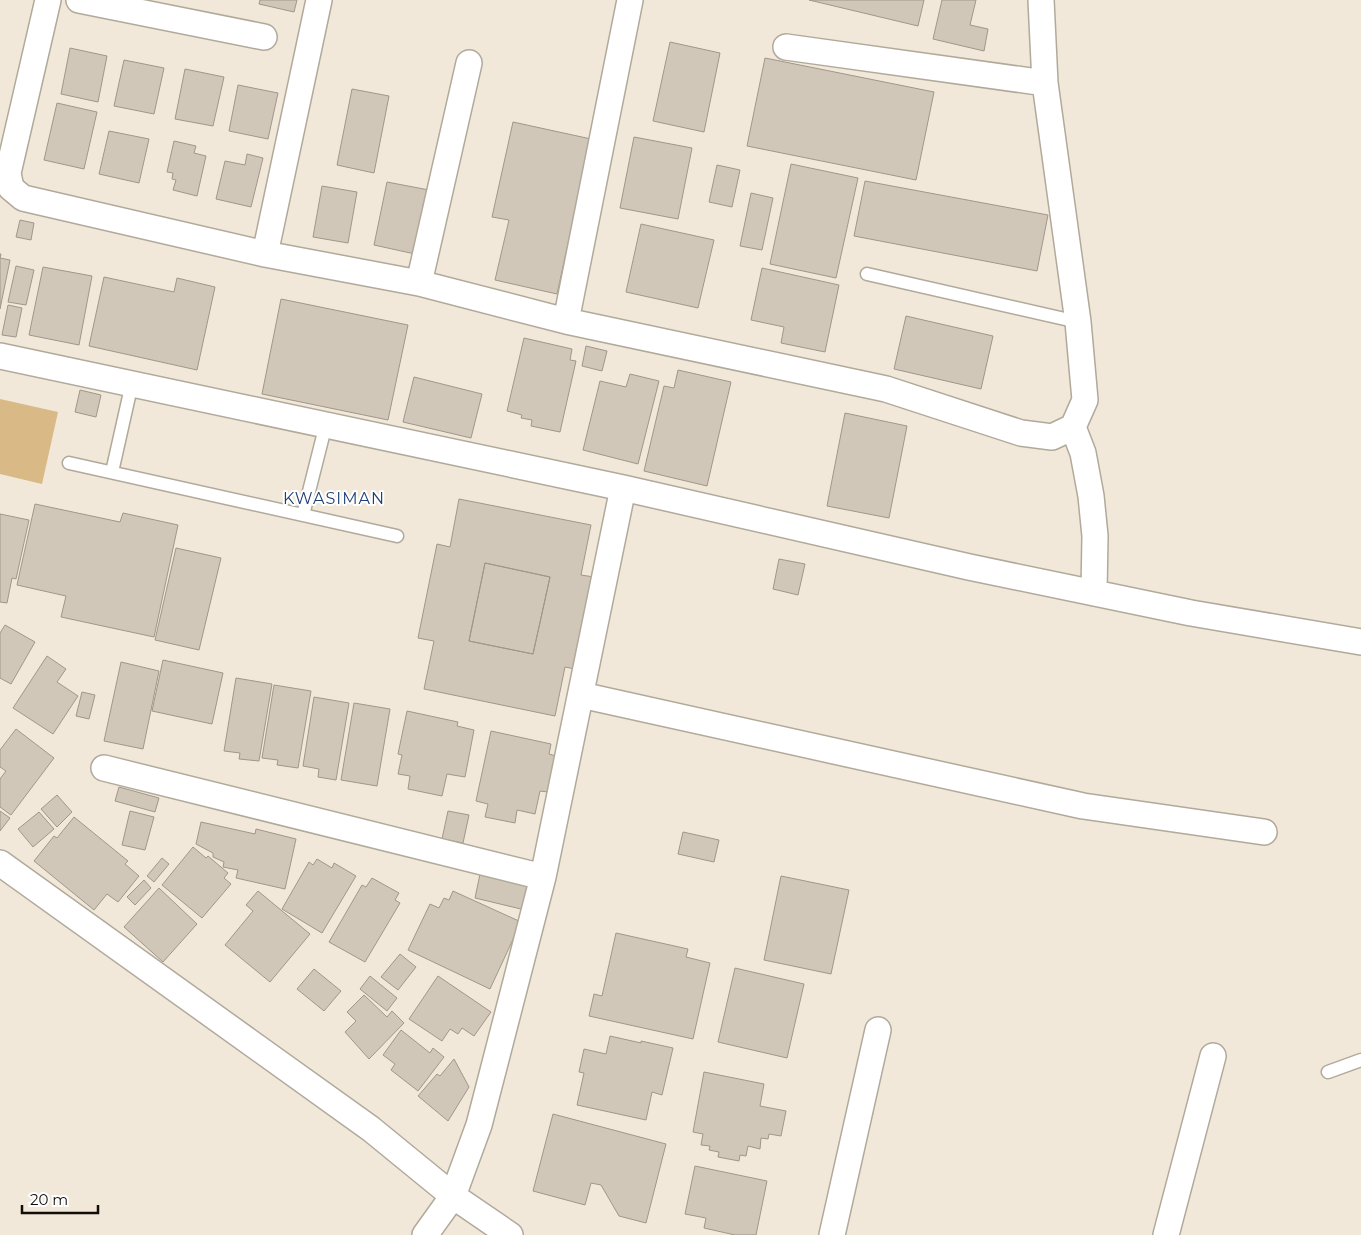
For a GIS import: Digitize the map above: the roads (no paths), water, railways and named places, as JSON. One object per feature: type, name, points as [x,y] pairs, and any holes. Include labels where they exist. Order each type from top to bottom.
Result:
[{"type":"street","points":[[48,0],[8,173],[11,188],[23,198],[265,254],[419,283],[566,321],[886,389],[1021,433],[1052,437],[1073,427],[1085,400],[1078,322],[1044,82],[1041,0]]},
{"type":"street","points":[[79,0],[264,37]]},
{"type":"street","points":[[265,254],[319,0]]},
{"type":"street","points":[[566,321],[630,0]]},
{"type":"street","points":[[786,47],[1044,82]]},
{"type":"street","points":[[419,283],[469,63]]},
{"type":"street","points":[[0,356],[623,488],[969,568],[1191,613],[1361,642]]},
{"type":"street","points":[[1073,427],[1083,454],[1091,496],[1095,536],[1094,593]]},
{"type":"street","points":[[426,1235],[453,1196],[479,1125],[543,877],[623,488]]},
{"type":"street","points":[[581,696],[1083,806],[1264,832]]},
{"type":"street","points":[[104,768],[543,877]]},
{"type":"street","points":[[0,863],[372,1129],[453,1196],[510,1235]]},
{"type":"street","points":[[832,1235],[878,1030]]},
{"type":"street","points":[[1166,1235],[1213,1056]]},
{"type":"lane","points":[[868,274],[1078,322]]},
{"type":"lane","points":[[112,472],[132,384]]},
{"type":"lane","points":[[303,515],[326,424]]},
{"type":"lane","points":[[69,463],[397,536]]},
{"type":"lane","points":[[1328,1072],[1361,1060]]},
{"type":"district","name":"KWASIMAN","points":[[334,498]]}]
